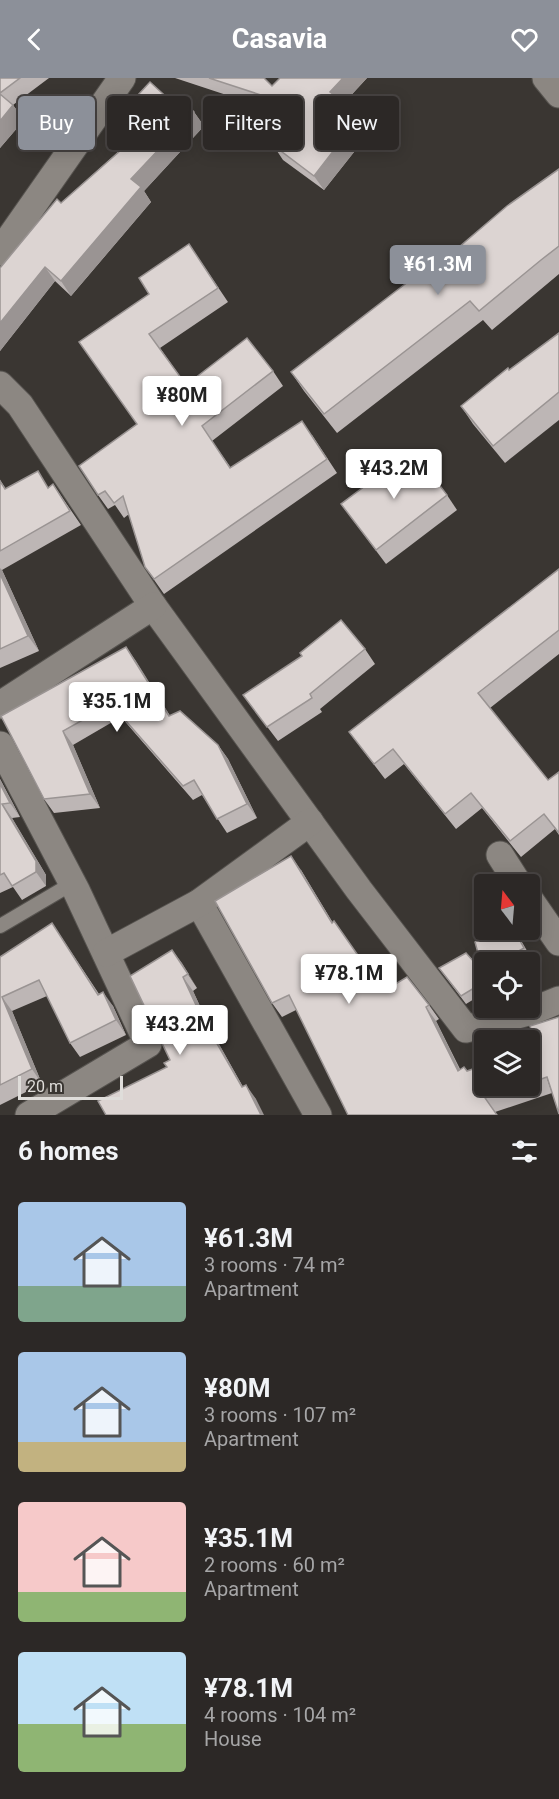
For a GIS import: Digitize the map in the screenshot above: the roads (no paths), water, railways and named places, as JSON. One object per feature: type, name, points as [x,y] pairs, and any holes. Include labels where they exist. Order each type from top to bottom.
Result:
[{"type":"street","points":[[0,252],[122,78]]},
{"type":"street","points":[[546,78],[559,94]]},
{"type":"street","points":[[0,385],[10,407],[153,606],[310,822],[466,1029],[532,1011],[559,1000]]},
{"type":"street","points":[[0,705],[153,606]]},
{"type":"street","points":[[0,745],[73,883],[148,1044],[29,1115]]},
{"type":"street","points":[[106,953],[199,903],[310,822]]},
{"type":"street","points":[[500,855],[512,874]]},
{"type":"street","points":[[199,903],[318,1115]]},
{"type":"street","points":[[540,914],[559,942]]},
{"type":"lane","points":[[0,926],[73,883]]}]
